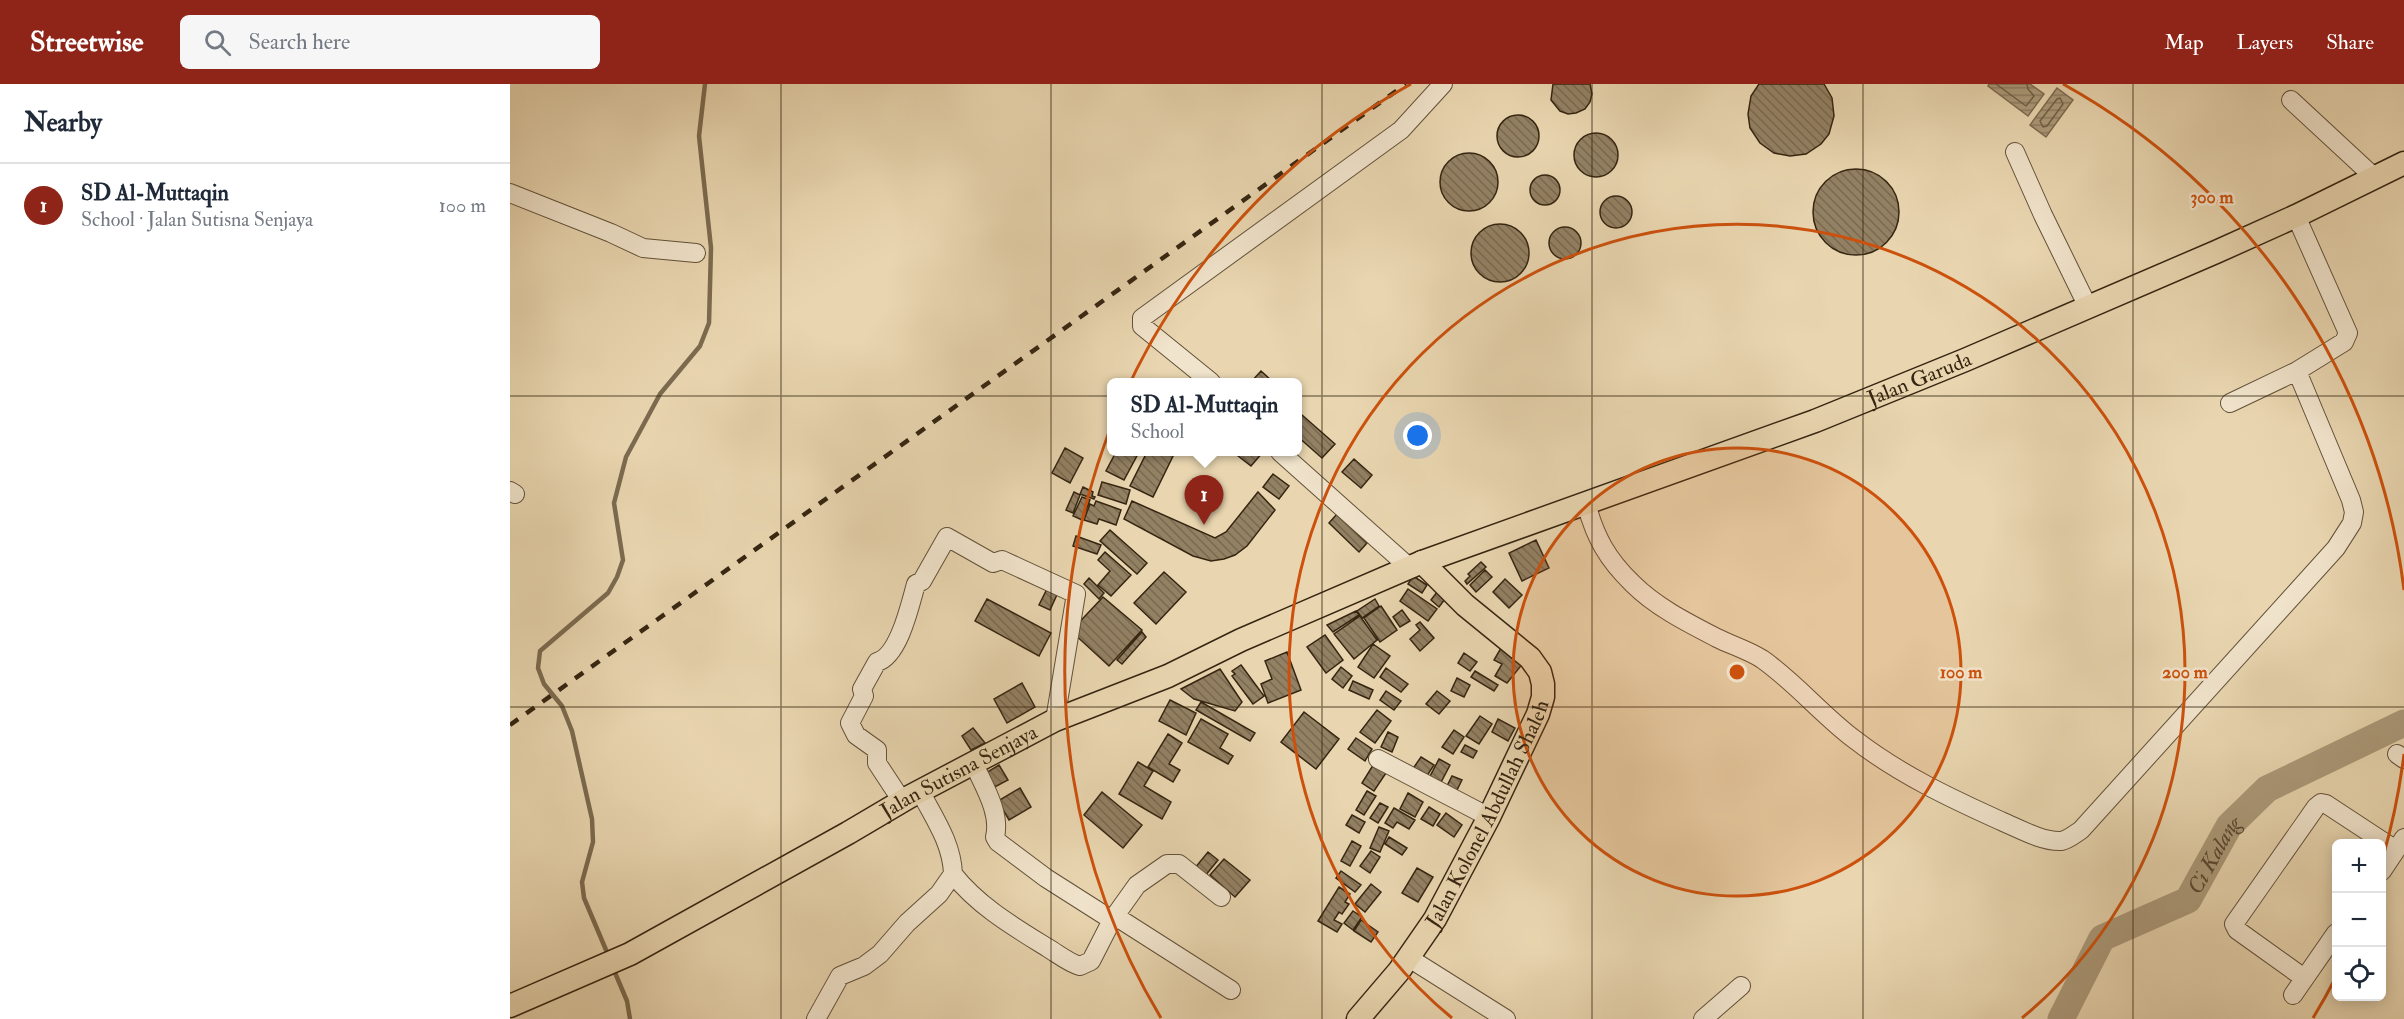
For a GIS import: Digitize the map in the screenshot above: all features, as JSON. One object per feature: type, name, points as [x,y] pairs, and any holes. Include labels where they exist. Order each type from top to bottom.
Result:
[{"type":"main road","name":"Jalan Garuda","points":[[1416,565],[1815,421],[2088,307],[2296,216],[2404,163]]},
{"type":"main road","name":"Jalan Sutisna Senjaya","points":[[510,1006],[630,954],[848,834],[911,796],[1055,720],[1168,676],[1241,640],[1416,565]]},
{"type":"main road","name":"Jalan Kolonel Abdullah Shaleh","points":[[1358,1019],[1409,958],[1435,919],[1489,817],[1541,706],[1544,690],[1542,677],[1524,651],[1416,565]]},
{"type":"street","points":[[1206,378],[1142,326],[1142,318],[1401,130],[1443,84]]},
{"type":"street","points":[[2291,100],[2374,177]]},
{"type":"street","points":[[2015,152],[2088,307]]},
{"type":"street","points":[[510,193],[643,248],[696,253]]},
{"type":"street","points":[[2230,403],[2296,371],[2344,342],[2348,335],[2296,216]]},
{"type":"street","points":[[1587,503],[1593,530],[1600,543],[1618,568],[1641,591],[1686,621],[1764,661],[1854,739],[1914,779],[1968,806],[2053,839],[2081,830],[2336,548],[2352,523],[2354,515],[2351,500],[2296,371]]},
{"type":"street","points":[[1285,456],[1416,565]]},
{"type":"street","points":[[1055,720],[1076,594],[1002,560],[993,563],[947,537],[922,580],[916,584],[894,649],[884,660],[877,662],[862,689],[864,696],[850,723],[856,735],[877,750],[877,763],[911,796],[946,840],[951,852],[953,874],[988,908],[1076,965],[1083,966],[1090,961],[1113,918],[1137,885],[1171,863],[1179,864],[1221,897]]},
{"type":"street","points":[[1378,759],[1489,817]]},
{"type":"street","points":[[973,762],[997,817],[998,842],[1046,878],[1232,990]]},
{"type":"street","points":[[2304,978],[2237,930],[2234,924],[2316,807],[2325,803],[2400,844],[2386,865]]},
{"type":"street","points":[[816,1019],[840,976],[864,966],[880,954],[907,923],[939,894],[953,874]]},
{"type":"street","points":[[2293,995],[2332,940]]},
{"type":"street","points":[[1409,958],[1506,1019]]},
{"type":"street","points":[[1703,1019],[1742,986]]},
{"type":"water","points":[[1989,84],[2030,84],[2044,94],[2028,116],[1988,86]]},
{"type":"water","points":[[2057,88],[2073,100],[2046,137],[2030,125]]},
{"type":"building","points":[[1553,84],[1590,84],[1592,94],[1590,102],[1585,109],[1576,113],[1568,114],[1560,111],[1551,100]]},
{"type":"building","points":[[1759,84],[1824,84],[1832,98],[1834,116],[1829,134],[1821,144],[1806,154],[1790,156],[1774,153],[1760,143],[1750,128],[1748,114],[1751,96]]},
{"type":"building","points":[[1518,115],[1533,121],[1539,136],[1533,151],[1518,157],[1503,151],[1497,136],[1503,121]]},
{"type":"building","points":[[1596,133],[1612,139],[1618,155],[1612,171],[1596,177],[1580,171],[1574,155],[1580,139]]},
{"type":"building","points":[[1463,153],[1475,153],[1490,161],[1498,176],[1498,188],[1490,203],[1475,211],[1463,211],[1448,203],[1440,188],[1440,176],[1448,161]]},
{"type":"building","points":[[1848,169],[1864,169],[1887,181],[1896,195],[1899,212],[1896,229],[1887,243],[1864,255],[1848,255],[1832,248],[1820,236],[1813,220],[1813,204],[1820,188],[1832,176]]},
{"type":"building","points":[[1545,175],[1556,179],[1560,190],[1556,201],[1545,205],[1534,201],[1530,190],[1534,179]]},
{"type":"building","points":[[1616,196],[1627,201],[1632,212],[1627,223],[1616,228],[1605,223],[1600,212],[1605,201]]},
{"type":"building","points":[[1494,224],[1506,224],[1521,232],[1529,247],[1529,259],[1521,274],[1506,282],[1494,282],[1479,274],[1471,259],[1471,247],[1479,232]]},
{"type":"building","points":[[1565,227],[1576,232],[1581,243],[1576,254],[1565,259],[1554,254],[1549,243],[1554,232]]},
{"type":"building","points":[[1261,371],[1269,378],[1255,378]]},
{"type":"building","points":[[1302,415],[1335,444],[1322,458],[1302,440]]},
{"type":"building","points":[[1065,448],[1083,458],[1070,483],[1052,473]]},
{"type":"building","points":[[1114,456],[1137,456],[1124,480],[1106,471]]},
{"type":"building","points":[[1145,456],[1173,456],[1153,497],[1130,486]]},
{"type":"building","points":[[1238,456],[1260,456],[1251,466]]},
{"type":"building","points":[[1354,459],[1372,475],[1361,488],[1342,472]]},
{"type":"building","points":[[1273,474],[1289,486],[1279,499],[1263,487]]},
{"type":"building","points":[[1102,482],[1130,490],[1126,504],[1098,495]]},
{"type":"building","points":[[1083,487],[1093,492],[1094,499],[1080,494]]},
{"type":"building","points":[[1074,492],[1080,495],[1073,513],[1066,510]]},
{"type":"building","points":[[1258,492],[1275,510],[1247,546],[1235,555],[1224,559],[1211,561],[1193,556],[1124,519],[1132,501],[1215,538],[1226,532]]},
{"type":"building","points":[[1082,497],[1090,500],[1082,520],[1073,516]]},
{"type":"building","points":[[1096,501],[1121,510],[1116,525],[1099,519],[1097,524],[1084,520],[1090,504],[1094,506]]},
{"type":"building","points":[[1337,514],[1367,543],[1359,552],[1329,523]]},
{"type":"building","points":[[1110,530],[1147,563],[1137,574],[1100,541]]},
{"type":"building","points":[[1076,536],[1101,545],[1097,554],[1073,546]]},
{"type":"building","points":[[1536,540],[1549,568],[1522,581],[1509,553]]},
{"type":"building","points":[[1105,552],[1131,575],[1111,596],[1098,585],[1110,571],[1098,560]]},
{"type":"building","points":[[1481,562],[1486,567],[1467,584],[1465,581],[1470,576],[1468,574]]},
{"type":"building","points":[[1485,570],[1492,577],[1476,592],[1470,585]]},
{"type":"building","points":[[1164,572],[1186,592],[1156,624],[1134,603]]},
{"type":"building","points":[[1413,576],[1427,585],[1422,593],[1408,584]]},
{"type":"building","points":[[1089,578],[1104,593],[1099,599],[1084,584]]},
{"type":"building","points":[[1505,579],[1522,595],[1509,608],[1493,592]]},
{"type":"building","points":[[1050,583],[1060,588],[1050,610],[1039,605]]},
{"type":"building","points":[[1408,589],[1437,609],[1428,621],[1400,601]]},
{"type":"building","points":[[1437,592],[1445,599],[1439,607],[1431,600]]},
{"type":"building","points":[[1103,597],[1142,630],[1109,666],[1071,631]]},
{"type":"building","points":[[987,599],[1051,633],[1039,656],[975,621]]},
{"type":"building","points":[[1375,599],[1379,606],[1362,618],[1357,611]]},
{"type":"building","points":[[1381,606],[1397,630],[1380,642],[1364,618]]},
{"type":"building","points":[[1402,610],[1410,621],[1400,627],[1393,617]]},
{"type":"building","points":[[1356,611],[1359,615],[1333,632],[1327,625]]},
{"type":"building","points":[[1360,616],[1377,640],[1354,659],[1334,634]]},
{"type":"building","points":[[1420,622],[1434,638],[1420,651],[1410,639],[1420,630],[1416,625]]},
{"type":"building","points":[[1142,632],[1146,637],[1122,664],[1117,660]]},
{"type":"building","points":[[1325,635],[1343,660],[1326,673],[1307,647]]},
{"type":"building","points":[[1373,644],[1390,656],[1374,678],[1358,667]]},
{"type":"building","points":[[1501,648],[1524,662],[1507,683],[1495,676],[1502,664],[1494,660]]},
{"type":"building","points":[[1287,652],[1301,690],[1268,703],[1261,684],[1272,679],[1265,661]]},
{"type":"building","points":[[1464,653],[1477,662],[1470,671],[1458,663]]},
{"type":"building","points":[[1241,665],[1264,696],[1253,704],[1232,676],[1235,674],[1232,671]]},
{"type":"building","points":[[1341,667],[1352,676],[1343,688],[1332,679]]},
{"type":"building","points":[[1386,668],[1408,684],[1401,692],[1380,677]]},
{"type":"building","points":[[1220,669],[1242,702],[1235,711],[1194,699],[1181,689]]},
{"type":"building","points":[[1475,671],[1498,685],[1494,691],[1471,677]]},
{"type":"building","points":[[1457,678],[1470,685],[1464,697],[1451,691]]},
{"type":"building","points":[[1353,681],[1373,690],[1369,699],[1349,690]]},
{"type":"building","points":[[1022,683],[1035,707],[1007,723],[994,699]]},
{"type":"building","points":[[1386,691],[1401,701],[1394,710],[1380,700]]},
{"type":"building","points":[[1437,691],[1450,701],[1439,714],[1426,704]]},
{"type":"building","points":[[1170,700],[1196,713],[1186,735],[1159,721]]},
{"type":"building","points":[[1201,702],[1255,733],[1250,741],[1196,710]]},
{"type":"building","points":[[1377,710],[1391,721],[1375,743],[1360,732]]},
{"type":"building","points":[[1304,712],[1339,739],[1316,769],[1281,742]]},
{"type":"building","points":[[1480,716],[1492,724],[1479,744],[1466,736]]},
{"type":"building","points":[[1201,719],[1228,734],[1220,748],[1233,756],[1228,764],[1188,742]]},
{"type":"building","points":[[1498,719],[1515,728],[1508,741],[1492,732]]},
{"type":"building","points":[[973,728],[985,743],[971,750],[962,736]]},
{"type":"building","points":[[1454,730],[1464,737],[1453,754],[1442,747]]},
{"type":"building","points":[[1388,732],[1398,737],[1392,752],[1381,747]]},
{"type":"building","points":[[1168,734],[1182,743],[1169,764],[1180,770],[1173,782],[1148,767]]},
{"type":"building","points":[[1356,738],[1372,749],[1365,761],[1348,749]]},
{"type":"building","points":[[1465,745],[1477,751],[1473,758],[1461,752]]},
{"type":"building","points":[[1421,757],[1434,765],[1425,779],[1412,770]]},
{"type":"building","points":[[1439,759],[1450,765],[1438,788],[1427,782]]},
{"type":"building","points":[[1138,762],[1153,771],[1144,786],[1171,802],[1162,819],[1119,794]]},
{"type":"building","points":[[1375,762],[1388,770],[1374,791],[1362,783]]},
{"type":"building","points":[[999,765],[1008,780],[989,790],[981,776]]},
{"type":"building","points":[[1452,776],[1462,780],[1455,794],[1445,790]]},
{"type":"building","points":[[1020,788],[1031,807],[1009,820],[998,801]]},
{"type":"building","points":[[1367,791],[1376,796],[1364,815],[1356,810]]},
{"type":"building","points":[[1102,792],[1142,825],[1123,848],[1084,815]]},
{"type":"building","points":[[1408,793],[1423,802],[1415,817],[1400,809]]},
{"type":"building","points":[[1380,803],[1388,807],[1378,823],[1370,818]]},
{"type":"building","points":[[1429,807],[1440,814],[1433,826],[1421,819]]},
{"type":"building","points":[[1394,808],[1415,820],[1409,829],[1397,822],[1393,828],[1385,823]]},
{"type":"building","points":[[1446,813],[1462,825],[1454,837],[1437,825]]},
{"type":"building","points":[[1352,815],[1365,822],[1359,833],[1346,825]]},
{"type":"building","points":[[1379,827],[1389,831],[1380,852],[1370,848]]},
{"type":"building","points":[[1389,837],[1407,848],[1402,855],[1385,844]]},
{"type":"building","points":[[1352,841],[1361,846],[1350,866],[1341,861]]},
{"type":"building","points":[[1371,851],[1380,857],[1370,873],[1360,866]]},
{"type":"building","points":[[1208,852],[1218,860],[1205,876],[1195,868]]},
{"type":"building","points":[[1224,859],[1250,880],[1235,897],[1210,875]]},
{"type":"building","points":[[1417,868],[1433,877],[1418,902],[1402,893]]},
{"type":"building","points":[[1341,871],[1361,885],[1355,892],[1336,878]]},
{"type":"building","points":[[1371,884],[1381,892],[1365,912],[1355,904]]},
{"type":"building","points":[[1339,887],[1350,894],[1345,902],[1349,904],[1342,914],[1339,912],[1334,920],[1342,924],[1337,932],[1318,921]]},
{"type":"building","points":[[1353,911],[1362,917],[1353,930],[1344,923]]},
{"type":"building","points":[[1361,920],[1378,932],[1371,942],[1354,931]]},
{"type":"waterway","points":[[609,957],[584,898],[582,882],[593,842],[592,819],[572,731],[562,706],[544,684],[538,668],[540,651],[608,593],[617,577],[623,560],[614,503],[626,457],[660,394],[700,346],[709,323],[711,248],[699,136],[705,84]]},
{"type":"waterway","name":"Ci Kalang","points":[[2061,1019],[2102,938],[2188,900],[2229,826],[2267,789],[2404,723]]},
{"type":"waterway","points":[[613,968],[627,1001],[630,1019]]},
{"type":"railway","points":[[510,725],[1406,84]]},
{"type":"place","name":"SD Al-Muttaqin","points":[[1204,525]]}]
